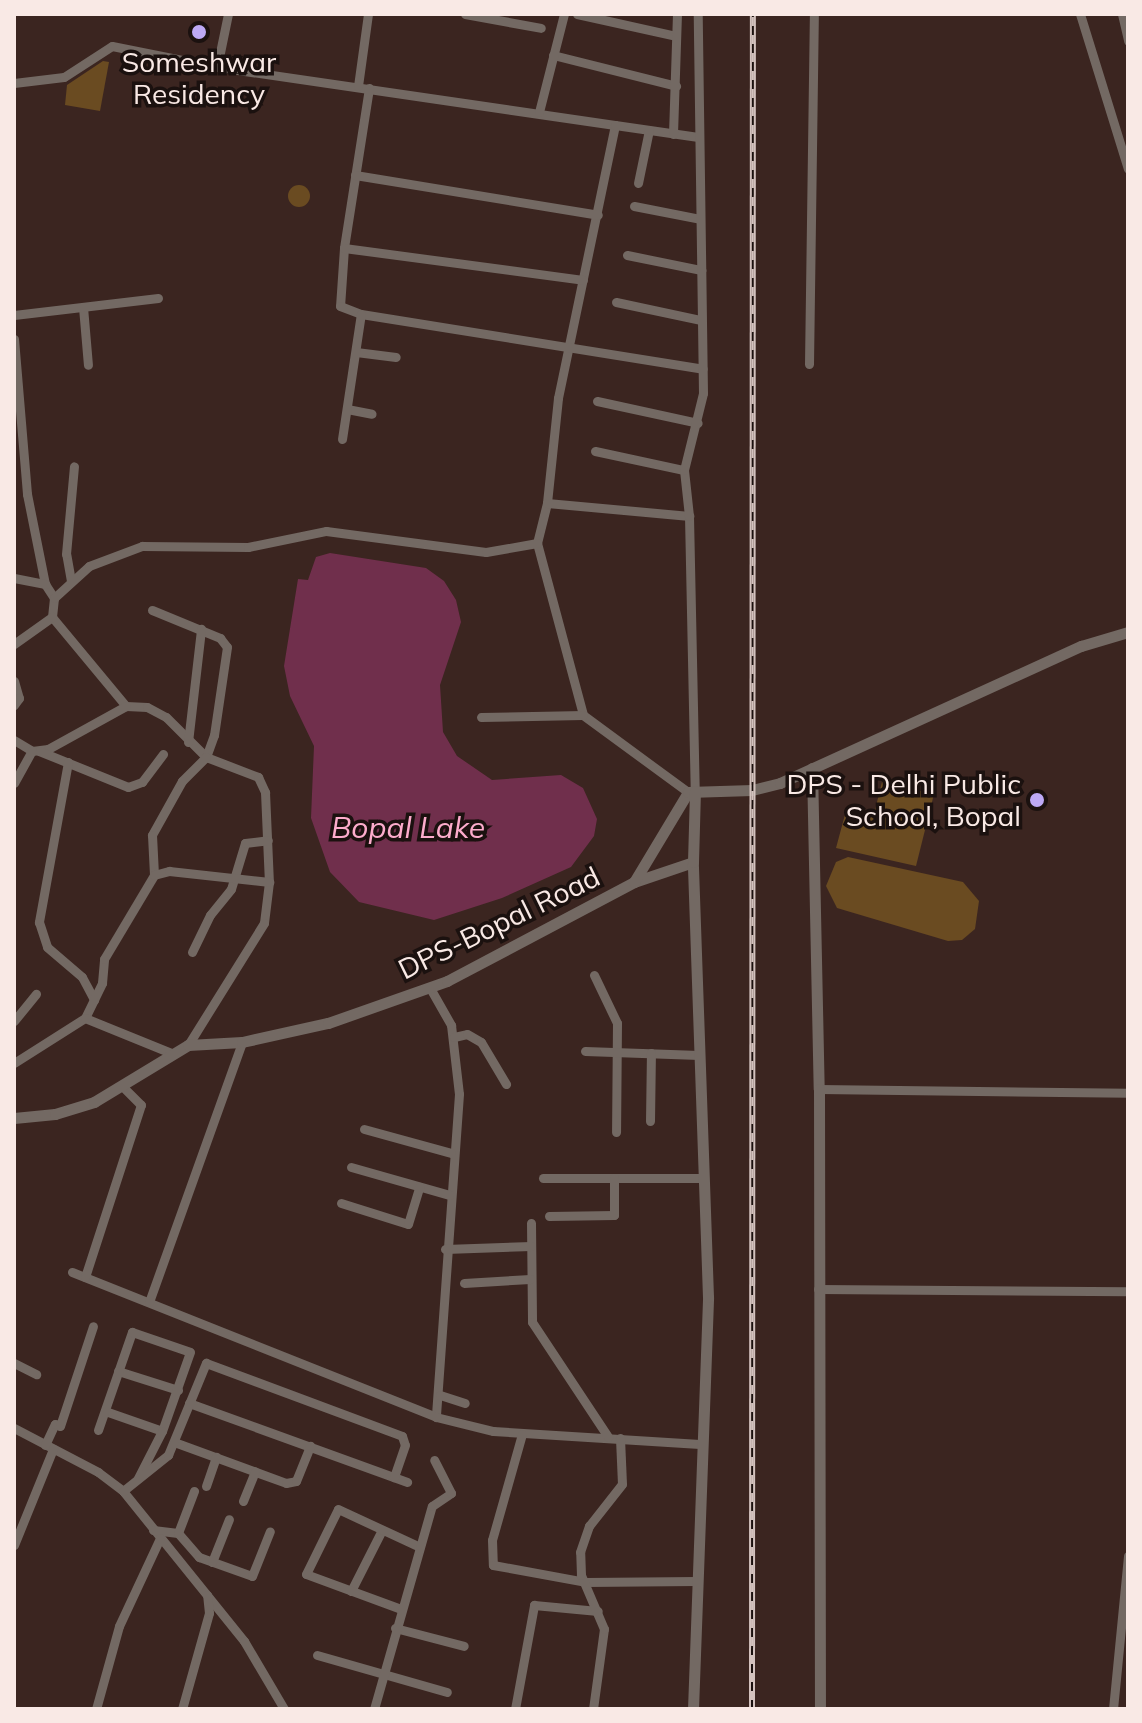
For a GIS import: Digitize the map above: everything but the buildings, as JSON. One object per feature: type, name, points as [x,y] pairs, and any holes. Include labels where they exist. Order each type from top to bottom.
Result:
[{"type":"street","points":[[217,67],[228,14]]},
{"type":"street","points":[[368,14],[364,87],[340,306],[361,314],[703,369]]},
{"type":"street","points":[[465,14],[541,28]]},
{"type":"street","points":[[539,112],[564,14]]},
{"type":"street","points":[[577,14],[676,36]]},
{"type":"street","points":[[673,134],[677,14]]},
{"type":"street","points":[[693,1709],[700,1444],[708,1356],[691,791],[689,516],[684,470],[698,423],[703,369],[698,14]]},
{"type":"street","points":[[809,364],[814,14]]},
{"type":"street","points":[[1080,14],[1128,169]]},
{"type":"street","points":[[1122,14],[1128,41]]},
{"type":"street","points":[[14,83],[64,77],[112,46],[217,67],[698,137]]},
{"type":"street","points":[[553,55],[676,86]]},
{"type":"street","points":[[583,715],[537,543],[547,503],[568,346],[615,125]]},
{"type":"street","points":[[638,183],[649,130]]},
{"type":"street","points":[[355,175],[598,215]]},
{"type":"street","points":[[634,206],[700,219]]},
{"type":"street","points":[[344,248],[583,280]]},
{"type":"street","points":[[627,255],[701,270]]},
{"type":"street","points":[[14,315],[158,298]]},
{"type":"street","points":[[616,302],[701,320]]},
{"type":"street","points":[[83,307],[88,365]]},
{"type":"street","points":[[342,439],[361,314]]},
{"type":"street","points":[[14,339],[17,415],[27,494],[45,584],[54,598],[52,617],[126,706]]},
{"type":"street","points":[[356,352],[396,357]]},
{"type":"street","points":[[597,401],[698,423]]},
{"type":"street","points":[[347,409],[372,414]]},
{"type":"street","points":[[595,451],[684,470]]},
{"type":"street","points":[[71,581],[66,554],[74,466]]},
{"type":"street","points":[[547,503],[689,516]]},
{"type":"street","points":[[54,598],[71,581],[112,555],[142,546],[248,547],[326,531],[486,552],[537,543]]},
{"type":"street","points":[[14,578],[45,584]]},
{"type":"street","points":[[15,1061],[85,1018],[94,1000],[104,959],[154,875],[152,835],[182,781],[206,757],[217,726],[227,647],[201,629],[152,610]]},
{"type":"street","points":[[14,644],[52,617]]},
{"type":"street","points":[[188,742],[201,629]]},
{"type":"street","points":[[481,717],[583,715],[691,791],[752,790],[812,768],[1081,646],[1128,632]]},
{"type":"street","points":[[14,681],[19,698],[14,705]]},
{"type":"street","points":[[14,783],[35,751],[126,706],[147,707],[166,717],[206,757],[258,777],[265,792],[269,882],[264,923],[188,1045],[122,1086],[55,1114],[14,1118]]},
{"type":"street","points":[[14,740],[128,787],[142,782],[163,754]]},
{"type":"street","points":[[68,762],[39,922],[47,947],[82,977],[94,1000]]},
{"type":"street","points":[[812,768],[819,1089],[820,1709]]},
{"type":"street","name":"DPS-Bopal Road","points":[[188,1045],[242,1042],[328,1023],[430,988],[634,882],[691,791]]},
{"type":"street","points":[[192,952],[210,915],[236,878],[248,840],[268,840]]},
{"type":"street","points":[[634,882],[693,862]]},
{"type":"street","points":[[154,875],[169,871],[269,882]]},
{"type":"street","points":[[594,975],[617,1023],[616,1132]]},
{"type":"street","points":[[430,988],[454,1037],[459,1094],[451,1153],[440,1395],[436,1417]]},
{"type":"street","points":[[14,1021],[36,994]]},
{"type":"street","points":[[85,1018],[171,1053]]},
{"type":"street","points":[[454,1037],[467,1034],[481,1042],[506,1084]]},
{"type":"street","points":[[149,1302],[242,1042]]},
{"type":"street","points":[[585,1051],[699,1055]]},
{"type":"street","points":[[650,1121],[651,1053]]},
{"type":"street","points":[[85,1277],[141,1105],[122,1086]]},
{"type":"street","points":[[819,1089],[1128,1093]]},
{"type":"street","points":[[364,1129],[451,1153]]},
{"type":"street","points":[[351,1167],[449,1195]]},
{"type":"street","points":[[543,1178],[703,1178]]},
{"type":"street","points":[[549,1216],[614,1215],[614,1178]]},
{"type":"street","points":[[341,1203],[408,1224],[419,1187]]},
{"type":"street","points":[[531,1223],[532,1322],[608,1437]]},
{"type":"street","points":[[445,1249],[531,1246]]},
{"type":"street","points":[[72,1272],[436,1417],[522,1434],[700,1444]]},
{"type":"street","points":[[464,1283],[530,1279]]},
{"type":"street","points":[[818,1289],[1128,1291]]},
{"type":"street","points":[[14,1545],[55,1424],[60,1426],[93,1326]]},
{"type":"street","points":[[98,1430],[118,1371],[136,1331],[190,1352],[162,1431],[138,1478]]},
{"type":"street","points":[[14,1363],[36,1374]]},
{"type":"street","points":[[123,1491],[165,1459],[208,1364],[402,1436],[405,1445],[394,1477]]},
{"type":"street","points":[[118,1371],[178,1390]]},
{"type":"street","points":[[440,1395],[465,1403]]},
{"type":"street","points":[[189,1403],[407,1482]]},
{"type":"street","points":[[105,1411],[162,1431]]},
{"type":"street","points":[[14,1428],[123,1491],[244,1641],[281,1708]]},
{"type":"street","points":[[522,1434],[492,1540],[493,1565],[586,1582],[696,1581]]},
{"type":"street","points":[[593,1709],[604,1649],[598,1611],[579,1566],[583,1539],[622,1484],[620,1438]]},
{"type":"street","points":[[174,1442],[292,1483],[310,1446]]},
{"type":"street","points":[[206,1486],[216,1457]]},
{"type":"street","points":[[374,1709],[432,1506],[451,1493],[434,1460]]},
{"type":"street","points":[[243,1501],[255,1471]]},
{"type":"street","points":[[178,1533],[194,1491]]},
{"type":"street","points":[[401,1609],[306,1574],[338,1509],[420,1547]]},
{"type":"street","points":[[212,1562],[229,1519]]},
{"type":"street","points":[[351,1591],[382,1530]]},
{"type":"street","points":[[178,1533],[199,1557],[252,1576],[270,1531]]},
{"type":"street","points":[[157,1534],[178,1533]]},
{"type":"street","points":[[96,1709],[119,1626],[157,1534]]},
{"type":"street","points":[[1113,1709],[1128,1556]]},
{"type":"street","points":[[182,1709],[209,1613],[207,1595]]},
{"type":"street","points":[[515,1709],[534,1605],[598,1611]]},
{"type":"street","points":[[395,1628],[464,1646]]},
{"type":"street","points":[[317,1655],[447,1692]]},
{"type":"shaded area","points":[[103,61],[109,62],[100,111],[65,105],[67,85]]},
{"type":"shaded area","points":[[299,185],[307,188],[310,196],[307,204],[299,207],[291,204],[288,196],[291,188]]},
{"type":"shaded area","points":[[882,782],[934,794],[916,866],[836,848],[847,807],[874,814]]},
{"type":"shaded area","points":[[848,857],[963,882],[979,901],[975,929],[962,940],[948,941],[837,908],[826,886],[836,862]]},
{"type":"water","name":"Bopal Lake","points":[[330,553],[426,568],[444,581],[456,600],[461,622],[440,685],[443,732],[457,756],[492,780],[561,775],[583,788],[597,819],[594,836],[571,867],[502,898],[434,920],[359,902],[330,872],[311,818],[314,746],[290,696],[284,666],[298,579],[308,580],[316,557]]},
{"type":"railway","points":[[752,1709],[753,14]]},
{"type":"place","name":"Someshwar Residency","points":[[199,32]]},
{"type":"place","name":"DPS - Delhi Public School, Bopal","points":[[1037,800]]}]
